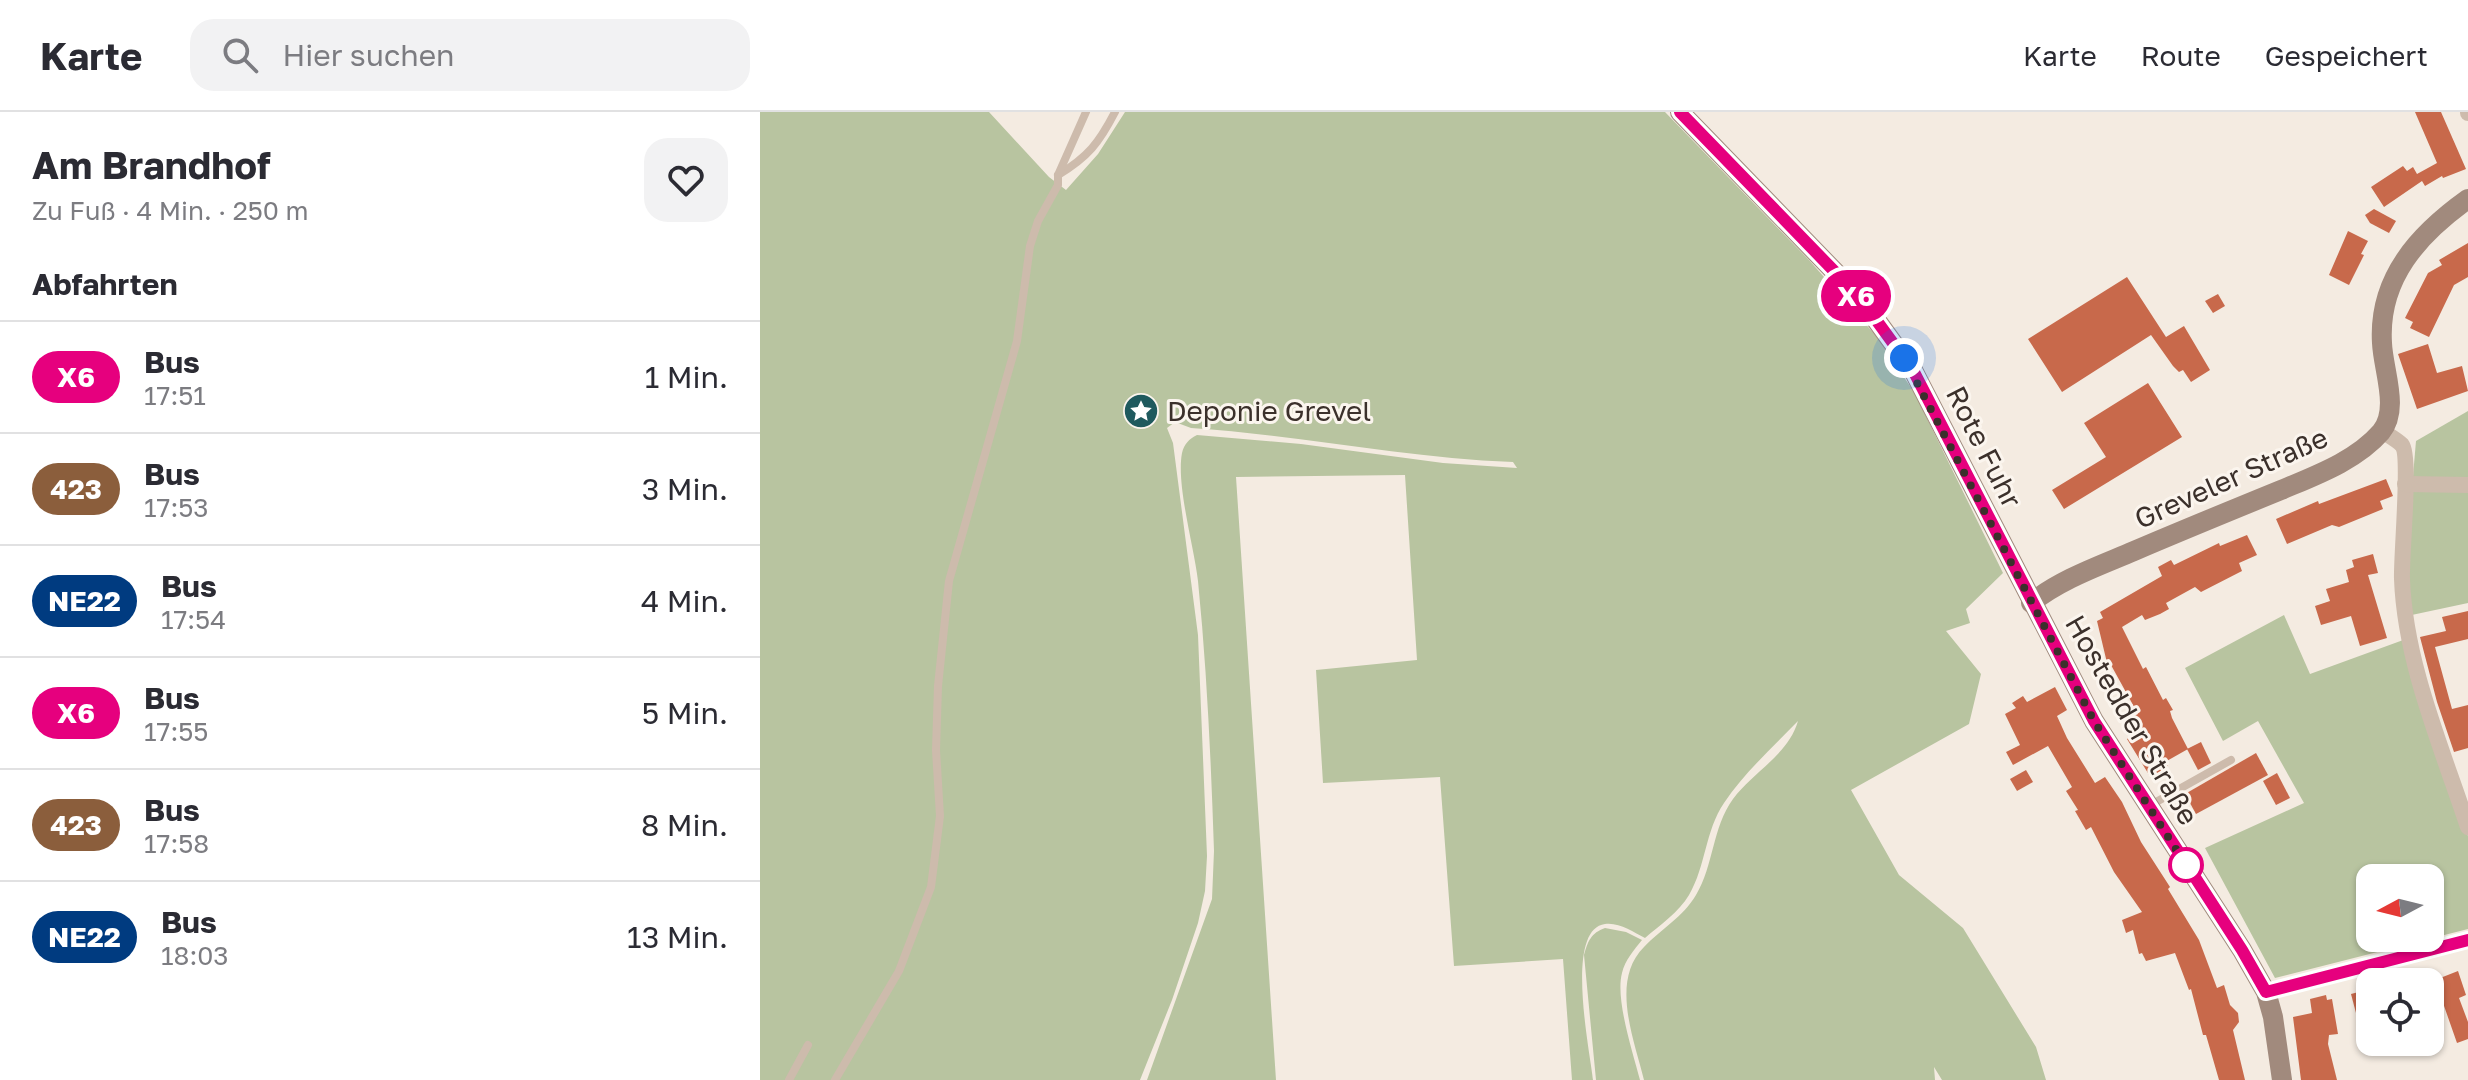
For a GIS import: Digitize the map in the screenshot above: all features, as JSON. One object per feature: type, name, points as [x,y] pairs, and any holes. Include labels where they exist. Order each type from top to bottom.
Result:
[{"type":"main road","name":"Rote Fuhr","points":[[1680,112],[1836,273],[1894,344],[1914,372],[2031,603]]},
{"type":"main road","points":[[2382,431],[2389,414],[2382,344],[2387,298],[2408,254],[2427,230],[2468,199]]},
{"type":"main road","name":"Greveler Straße","points":[[2031,603],[2047,590],[2088,571],[2322,472],[2359,451],[2382,431]]},
{"type":"main road","name":"Hostedder Straße","points":[[2031,603],[2094,721],[2266,992],[2273,1017],[2282,1080]]},
{"type":"street","points":[[2382,431],[2403,446],[2407,459],[2402,563],[2404,617],[2417,669],[2468,827]]},
{"type":"street","points":[[2405,484],[2468,485]]},
{"type":"street","points":[[2266,992],[2468,940]]},
{"type":"lane","points":[[835,1080],[899,971],[931,887],[940,816],[936,750],[938,686],[949,581],[1017,341],[1030,246],[1086,112]]},
{"type":"lane","points":[[1058,175],[1094,149],[1115,112]]},
{"type":"lane","points":[[2149,806],[2231,760]]},
{"type":"lane","points":[[789,1080],[808,1045]]},
{"type":"green space","points":[[760,112],[989,112],[1049,177],[1066,190],[1098,154],[1125,112],[1665,112],[1809,260],[1877,337],[1914,392],[2003,573],[1966,609],[1970,623],[1946,631],[1981,674],[1969,724],[1851,790],[1899,875],[1963,928],[2036,1047],[2046,1080],[1942,1080],[1934,1067],[1935,1080],[1644,1080],[1626,993],[1634,961],[1644,947],[1691,903],[1702,883],[1726,810],[1741,789],[1787,744],[1798,721],[1724,803],[1713,825],[1695,884],[1675,913],[1645,938],[1615,924],[1605,924],[1593,931],[1585,946],[1582,993],[1593,1080],[1572,1080],[1563,959],[1454,966],[1440,777],[1323,783],[1316,670],[1417,660],[1405,475],[1236,477],[1276,1080],[1147,1080],[1212,899],[1214,851],[1204,648],[1198,581],[1181,482],[1182,453],[1186,444],[1197,435],[1301,444],[1443,463],[1517,468],[1513,462],[1432,456],[1191,428],[1175,422],[1167,428],[1173,443],[1198,635],[1207,856],[1205,891],[1198,923],[1140,1080],[760,1080]]},
{"type":"green space","points":[[2468,411],[2468,603],[2407,616],[2408,534],[2416,441]]},
{"type":"green space","points":[[2284,615],[2310,674],[2406,639],[2468,836],[2468,929],[2444,935],[2444,864],[2356,864],[2356,952],[2377,952],[2275,978],[2205,848],[2304,803],[2258,721],[2223,741],[2185,668]]},
{"type":"green space","points":[[1605,928],[1626,932],[1642,940],[1625,964],[1620,984],[1626,1026],[1640,1080],[1596,1080],[1584,955],[1591,938]]},
{"type":"building","points":[[2415,112],[2441,112],[2466,169],[2442,176],[2425,186],[2422,181],[2384,207],[2371,187],[2403,166],[2407,171],[2413,167],[2417,174],[2437,163]]},
{"type":"building","points":[[2374,209],[2396,221],[2389,233],[2370,223],[2365,215]]},
{"type":"building","points":[[2348,231],[2368,241],[2349,285],[2329,275]]},
{"type":"building","points":[[2468,243],[2468,277],[2454,285],[2429,337],[2410,328],[2413,322],[2405,318],[2428,273],[2442,265],[2439,260]]},
{"type":"building","points":[[2127,277],[2166,337],[2184,326],[2210,370],[2191,382],[2183,370],[2179,372],[2173,366],[2151,335],[2062,392],[2028,339]]},
{"type":"building","points":[[2218,294],[2225,306],[2213,313],[2205,301]]},
{"type":"building","points":[[2428,344],[2437,373],[2462,366],[2468,391],[2417,409],[2398,354]]},
{"type":"building","points":[[2148,383],[2182,437],[2064,509],[2052,490],[2106,457],[2084,423]]},
{"type":"building","points":[[2386,479],[2393,496],[2380,501],[2383,509],[2339,527],[2332,525],[2287,544],[2276,519],[2318,501],[2319,504]]},
{"type":"building","points":[[2247,535],[2257,555],[2239,563],[2242,571],[2201,592],[2195,587],[2166,603],[2169,609],[2160,614],[2145,620],[2142,615],[2122,627],[2143,669],[2146,667],[2163,700],[2166,698],[2173,710],[2170,711],[2172,718],[2188,749],[2165,762],[2168,766],[2151,778],[2127,739],[2142,731],[2134,716],[2138,714],[2111,665],[2108,667],[2097,621],[2103,618],[2100,612],[2162,576],[2158,567],[2171,560],[2174,565],[2219,543],[2220,546]]},
{"type":"building","points":[[2373,554],[2378,573],[2368,575],[2387,638],[2360,646],[2351,616],[2321,625],[2315,606],[2330,601],[2326,589],[2349,582],[2346,570],[2354,567],[2352,560]]},
{"type":"building","points":[[2468,611],[2468,639],[2435,647],[2452,709],[2468,705],[2468,748],[2454,752],[2420,637],[2446,631],[2442,617]]},
{"type":"building","points":[[2055,687],[2067,710],[2057,716],[2067,738],[2095,783],[2105,777],[2122,802],[2141,842],[2199,940],[2217,988],[2224,985],[2230,1005],[2238,1013],[2239,1022],[2233,1030],[2245,1080],[2219,1080],[2191,989],[2175,953],[2146,961],[2142,953],[2139,954],[2133,930],[2126,933],[2122,920],[2142,912],[2114,872],[2091,827],[2086,830],[2075,811],[2078,810],[2066,791],[2072,787],[2048,746],[2013,765],[2006,752],[2020,745],[2005,714],[2016,708],[2012,703],[2023,696],[2027,702]]},
{"type":"building","points":[[2201,742],[2211,763],[2198,770],[2187,749]]},
{"type":"building","points":[[2256,753],[2268,775],[2196,814],[2185,794]]},
{"type":"building","points":[[2026,770],[2033,782],[2017,791],[2010,779]]},
{"type":"building","points":[[2277,773],[2290,798],[2276,805],[2263,781]]},
{"type":"building","points":[[2458,971],[2466,995],[2459,998],[2468,1022],[2468,1039],[2457,1043],[2444,1006],[2444,976]]},
{"type":"building","points":[[2356,993],[2356,1013],[2351,994]]},
{"type":"building","points":[[2326,995],[2327,1000],[2332,999],[2338,1034],[2329,1035],[2328,1044],[2337,1080],[2301,1080],[2293,1017],[2312,1013],[2310,999]]},
{"type":"bus line","name":"X6","points":[[1680,112],[1836,273],[1874,317],[1914,372],[2094,721],[2266,992],[2468,940]]},
{"type":"place","name":"Deponie Grevel","points":[[1141,411]]},
{"type":"route","points":[[1904,358],[2094,721],[2186,865]]}]
